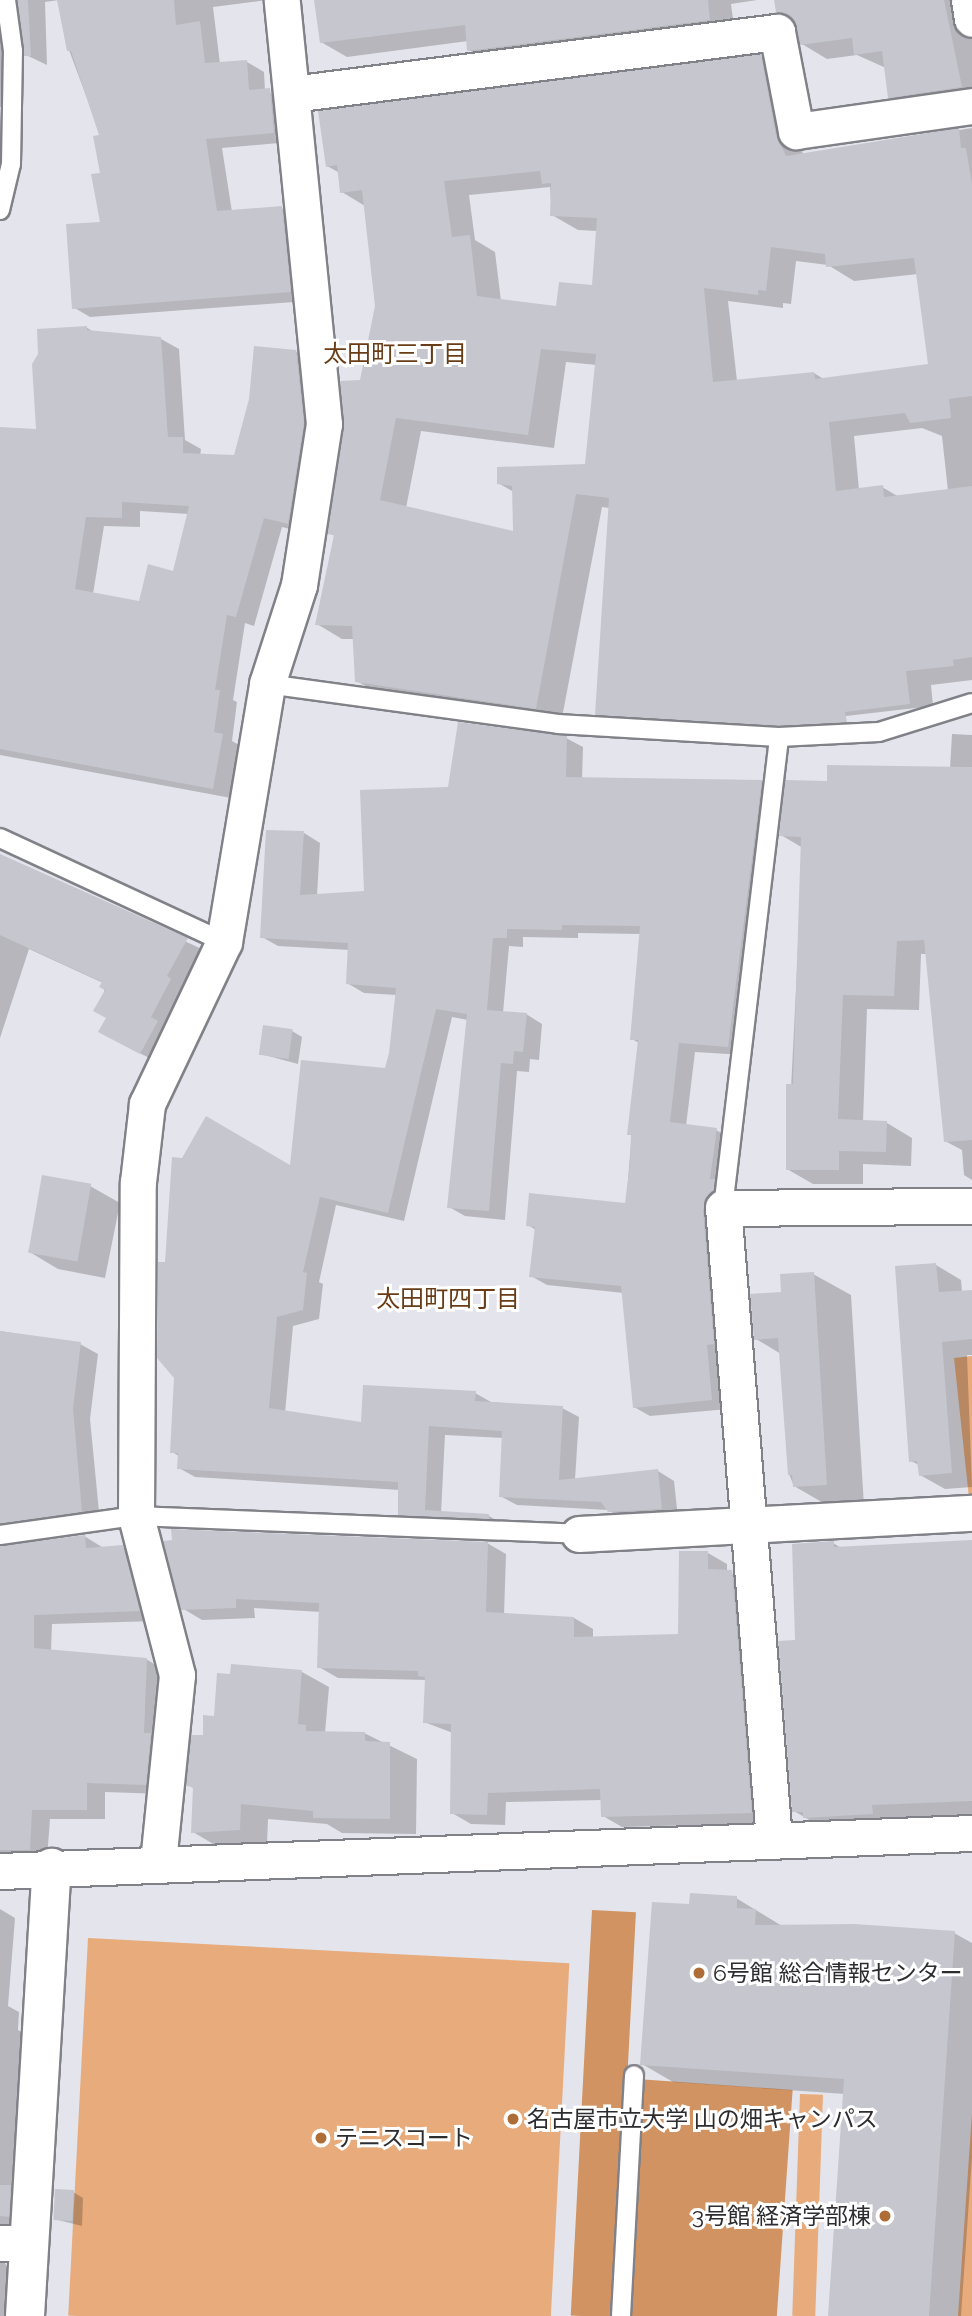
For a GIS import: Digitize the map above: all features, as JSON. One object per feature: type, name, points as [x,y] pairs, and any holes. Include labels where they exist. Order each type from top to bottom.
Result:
[{"type":"street","points":[[158,1862],[177,1675],[136,1516],[138,1182],[147,1104],[224,942],[267,684],[299,584],[324,425],[282,0]]},
{"type":"street","points":[[969,0],[972,19]]},
{"type":"street","points":[[292,94],[777,32],[796,131],[972,106]]},
{"type":"street","points":[[774,1840],[751,1528],[723,1208],[972,1206]]},
{"type":"street","points":[[579,1534],[751,1528],[972,1513]]},
{"type":"street","points":[[0,1871],[158,1862],[972,1833]]},
{"type":"street","points":[[25,2316],[15,2243],[52,1868]]},
{"type":"lane","points":[[0,210],[6,165],[13,51],[6,0]]},
{"type":"lane","points":[[267,684],[558,724],[779,737],[879,732],[972,702]]},
{"type":"lane","points":[[723,1208],[779,737]]},
{"type":"lane","points":[[0,838],[224,942]]},
{"type":"lane","points":[[0,1535],[136,1516],[579,1534]]},
{"type":"lane","points":[[621,2316],[634,2076]]},
{"type":"shaded area","points":[[972,1356],[972,1498],[969,1498],[954,1358]]},
{"type":"shaded area","points":[[592,1910],[636,1912],[615,2316],[571,2315]]},
{"type":"shaded area","name":"テニスコート","points":[[88,1938],[569,1963],[551,2316],[68,2315]]},
{"type":"shaded area","points":[[637,2079],[793,2090],[777,2316],[620,2315]]},
{"type":"shaded area","points":[[800,2094],[823,2095],[815,2316],[792,2316]]},
{"type":"shaded area","points":[[972,2113],[972,2316],[958,2316]]},
{"type":"building","points":[[17,0],[28,0],[31,56],[24,56]]},
{"type":"building","points":[[57,0],[174,0],[176,25],[200,21],[205,63],[247,60],[249,90],[270,88],[274,133],[206,139],[217,211],[282,206],[291,292],[72,309],[66,224],[100,222],[91,174],[100,173],[93,136],[99,135],[71,51],[67,51]]},
{"type":"building","points":[[314,0],[708,0],[710,20],[467,51],[465,25],[320,43]]},
{"type":"building","points":[[774,0],[944,0],[962,87],[888,98],[882,51],[854,55],[852,38],[800,45],[793,20],[776,12]]},
{"type":"building","points":[[761,54],[776,135],[786,156],[959,128],[961,148],[966,148],[972,184],[972,396],[949,399],[951,418],[910,423],[905,413],[829,422],[836,491],[883,485],[884,497],[972,486],[972,657],[953,660],[954,666],[906,671],[910,704],[845,712],[847,722],[779,726],[595,715],[609,498],[576,494],[536,709],[355,682],[352,626],[315,625],[334,535],[327,534],[344,427],[340,381],[360,380],[375,306],[362,190],[340,193],[337,165],[326,167],[318,111]],"holes":[[[540,171],[542,184],[551,183],[550,216],[597,218],[592,285],[559,282],[556,306],[477,296],[470,235],[452,237],[444,181]],[[771,247],[825,254],[826,267],[914,258],[928,364],[815,379],[814,372],[713,382],[704,288],[758,295],[758,290],[766,291]],[[541,349],[596,354],[585,464],[497,467],[497,484],[512,486],[513,531],[380,500],[396,418],[528,435]]]},
{"type":"building","points":[[87,326],[87,330],[161,337],[168,437],[183,437],[183,453],[234,455],[249,399],[254,346],[296,350],[304,423],[288,524],[264,518],[236,617],[227,615],[215,690],[220,690],[214,732],[223,734],[213,789],[0,749],[0,427],[36,429],[32,364],[38,354],[37,329]],"holes":[[[122,502],[189,506],[173,571],[148,564],[139,601],[75,589],[86,517],[122,518]]]},
{"type":"building","points":[[458,722],[567,736],[566,777],[762,780],[728,1047],[679,1043],[670,1122],[717,1128],[710,1179],[715,1179],[714,1190],[703,1210],[714,1344],[707,1345],[712,1400],[633,1408],[621,1286],[529,1277],[535,1227],[526,1226],[529,1193],[625,1203],[630,1163],[631,1135],[627,1135],[638,1040],[630,1040],[640,926],[562,925],[562,930],[507,929],[507,938],[493,938],[487,1010],[527,1013],[523,1052],[514,1051],[513,1064],[501,1063],[489,1211],[447,1208],[467,1014],[436,1009],[388,1213],[320,1197],[303,1272],[307,1273],[303,1310],[277,1317],[269,1408],[361,1422],[363,1385],[476,1391],[475,1401],[563,1406],[559,1480],[658,1469],[662,1509],[608,1512],[601,1502],[499,1497],[502,1431],[429,1426],[425,1510],[489,1514],[489,1519],[393,1515],[398,1515],[398,1482],[177,1469],[178,1453],[170,1453],[174,1378],[157,1358],[158,1262],[165,1262],[172,1157],[182,1158],[206,1116],[290,1165],[301,1060],[385,1068],[389,1053],[396,988],[346,984],[348,943],[260,938],[266,830],[304,831],[300,895],[364,891],[360,790],[448,787]]},
{"type":"building","points":[[827,765],[972,767],[972,1140],[944,1142],[924,940],[897,941],[894,996],[843,995],[838,1119],[887,1121],[886,1152],[839,1151],[839,1170],[786,1170],[786,1084],[793,1084],[801,837],[779,836],[785,780],[827,781]]},
{"type":"building","points":[[0,854],[188,938],[167,976],[171,979],[151,1017],[158,1021],[140,1054],[98,1032],[106,1018],[93,1011],[105,990],[99,987],[102,982],[0,935]]},
{"type":"building","points":[[263,1025],[293,1029],[289,1059],[259,1055]]},
{"type":"building","points":[[42,1175],[91,1184],[78,1261],[28,1253]]},
{"type":"building","points":[[936,1263],[939,1292],[972,1290],[972,1339],[942,1342],[952,1473],[919,1476],[917,1461],[909,1462],[895,1266]]},
{"type":"building","points":[[814,1272],[827,1485],[793,1487],[792,1475],[788,1475],[778,1338],[754,1340],[750,1294],[781,1292],[780,1274]]},
{"type":"building","points":[[0,1331],[81,1342],[73,1408],[82,1512],[0,1524]]},
{"type":"building","points":[[171,1529],[488,1542],[486,1612],[574,1617],[574,1637],[678,1634],[679,1551],[708,1551],[708,1569],[732,1570],[752,1813],[601,1817],[600,1789],[488,1793],[487,1815],[450,1814],[451,1724],[423,1723],[425,1677],[418,1676],[418,1671],[317,1668],[319,1603],[236,1599],[236,1608],[181,1610],[163,1541],[172,1540]]},
{"type":"building","points":[[85,1535],[86,1548],[123,1545],[140,1611],[34,1615],[34,1648],[147,1658],[144,1733],[151,1733],[146,1785],[87,1783],[87,1810],[32,1810],[30,1850],[0,1850],[0,1546]]},
{"type":"building","points":[[972,1540],[972,1801],[872,1805],[873,1814],[803,1818],[803,1812],[792,1812],[778,1641],[795,1640],[792,1544],[834,1541],[834,1547]]},
{"type":"building","points":[[231,1664],[302,1670],[298,1724],[306,1725],[306,1731],[365,1732],[365,1741],[390,1742],[390,1819],[313,1818],[313,1811],[241,1804],[240,1830],[191,1833],[193,1787],[186,1786],[191,1735],[203,1735],[203,1715],[214,1716],[217,1673],[230,1674]]},
{"type":"building","points":[[690,1893],[737,1896],[737,1908],[756,1909],[755,1925],[855,1924],[955,1931],[929,2316],[828,2316],[844,2079],[640,2065],[652,1902],[689,1904]]},
{"type":"building","points":[[0,2185],[11,2185],[9,2217],[0,2216]]},
{"type":"building","points":[[55,2189],[74,2190],[72,2221],[53,2220]]},
{"type":"place","name":"6号館 総合情報センター","points":[[699,1973]]},
{"type":"place","name":"名古屋市立大学 山の畑キャンパス","points":[[513,2119]]},
{"type":"place","name":"テニスコート","points":[[321,2138]]},
{"type":"place","name":"3号館 経済学部棟","points":[[885,2216]]},
{"type":"district","name":"太田町三丁目","points":[[395,354]]},
{"type":"district","name":"太田町四丁目","points":[[448,1299]]}]
